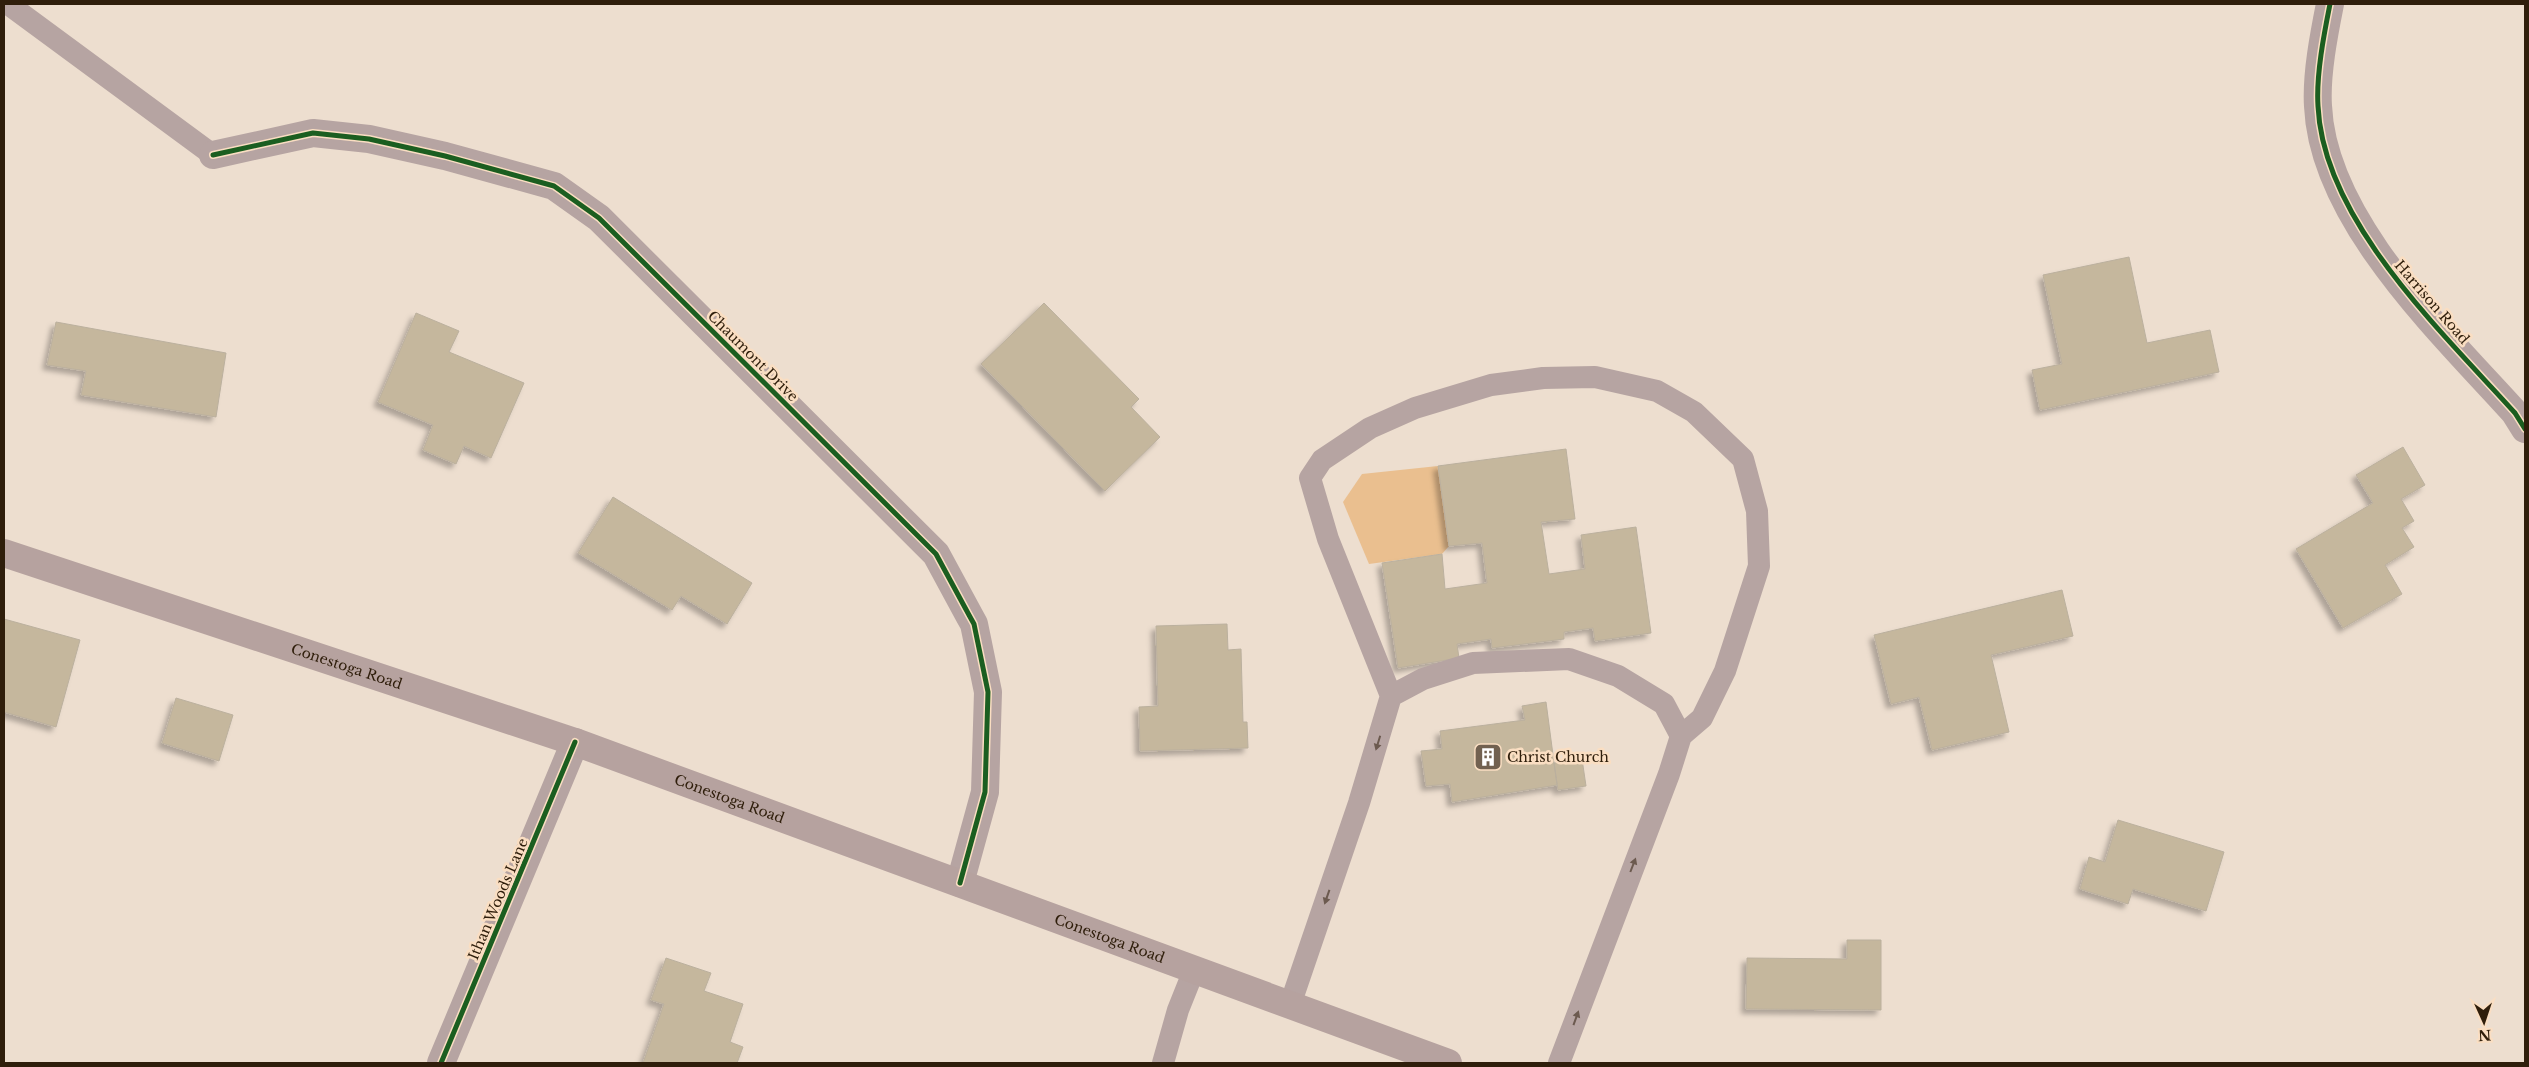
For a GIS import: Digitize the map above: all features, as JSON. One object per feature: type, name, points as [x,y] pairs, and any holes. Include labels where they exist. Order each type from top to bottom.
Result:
[{"type":"main road","name":"Conestoga Road","points":[[4,553],[575,742],[1448,1063]]},
{"type":"street","name":"Harrison Road","points":[[2330,4],[2324,33],[2318,105],[2325,154],[2338,189],[2392,275],[2515,413],[2525,429]]},
{"type":"street","name":"Chaumont Drive","points":[[212,156],[312,133],[369,139],[445,156],[554,186],[599,218],[936,554],[970,615],[974,624],[988,692],[985,792],[960,883]]},
{"type":"street","name":"Ithan Woods Lane","points":[[441,1063],[575,742]]},
{"type":"lane","points":[[8,4],[212,156]]},
{"type":"lane","points":[[1290,1005],[1359,803],[1391,696],[1328,539],[1310,478],[1322,460],[1370,428],[1415,408],[1491,384],[1542,378],[1596,377],[1658,391],[1694,412],[1743,459],[1757,511],[1759,566],[1725,671],[1702,718],[1681,736],[1669,774],[1559,1063]]},
{"type":"lane","points":[[1391,696],[1423,679],[1473,663],[1569,659],[1618,676],[1664,704],[1681,736]]},
{"type":"lane","points":[[1163,1063],[1178,1010],[1194,970]]},
{"type":"shaded area","points":[[1438,466],[1449,546],[1442,554],[1369,564],[1343,502],[1362,474]]},
{"type":"building","points":[[2129,257],[2147,343],[2210,330],[2219,372],[2040,410],[2032,370],[2062,364],[2043,275]]},
{"type":"building","points":[[1044,303],[1139,399],[1131,407],[1160,437],[1105,491],[981,364]]},
{"type":"building","points":[[416,313],[459,331],[449,352],[524,383],[491,458],[464,446],[456,464],[423,450],[433,425],[378,402]]},
{"type":"building","points":[[56,322],[226,353],[216,417],[81,395],[86,371],[47,365]]},
{"type":"building","points":[[2403,447],[2425,485],[2401,499],[2414,521],[2402,528],[2414,547],[2385,565],[2402,594],[2343,628],[2296,549],[2373,503],[2356,475]]},
{"type":"building","points":[[1566,449],[1575,519],[1541,522],[1549,574],[1585,569],[1581,535],[1636,527],[1651,633],[1595,641],[1593,628],[1564,632],[1564,639],[1492,648],[1491,639],[1457,644],[1459,658],[1398,668],[1382,563],[1442,554],[1445,589],[1487,583],[1482,543],[1449,546],[1438,466]]},
{"type":"building","points":[[613,497],[752,583],[727,624],[681,596],[672,610],[578,553]]},
{"type":"building","points":[[2062,590],[2073,636],[1991,655],[2009,732],[1932,750],[1919,697],[1891,704],[1874,635]]},
{"type":"building","points":[[4,619],[80,640],[56,727],[4,712]]},
{"type":"building","points":[[1227,624],[1228,650],[1241,649],[1243,722],[1247,722],[1248,748],[1140,751],[1139,707],[1158,706],[1156,626]]},
{"type":"building","points":[[176,698],[233,715],[219,761],[162,743]]},
{"type":"building","name":"Christ Church","points":[[1546,702],[1557,785],[1452,802],[1450,784],[1426,786],[1421,751],[1442,749],[1440,731],[1525,720],[1522,706]]},
{"type":"building","points":[[1582,759],[1586,786],[1558,790],[1554,763]]},
{"type":"building","points":[[2118,820],[2224,852],[2206,911],[2133,889],[2128,904],[2080,889],[2089,857],[2105,862]]},
{"type":"building","points":[[1847,940],[1881,940],[1881,1010],[1746,1009],[1747,958],[1847,959]]},
{"type":"building","points":[[666,958],[711,973],[704,991],[743,1004],[730,1042],[743,1047],[737,1063],[643,1063],[664,1004],[651,1000]]},
{"type":"cycle path","points":[[2330,4],[2319,68],[2318,106],[2325,149],[2341,191],[2363,232],[2391,272],[2454,347],[2515,413],[2525,429]]},
{"type":"cycle path","points":[[213,155],[313,133],[369,139],[445,156],[554,186],[599,218],[936,554],[974,624],[988,692],[985,792],[960,883]]},
{"type":"cycle path","points":[[441,1063],[575,742]]},
{"type":"place","name":"Christ Church","points":[[1488,757]]}]
